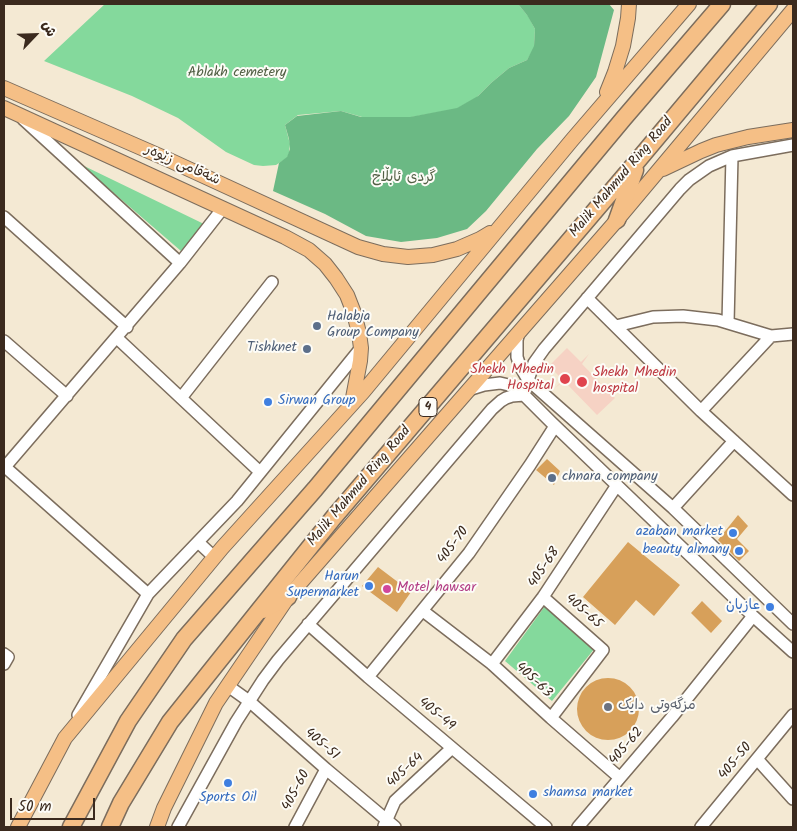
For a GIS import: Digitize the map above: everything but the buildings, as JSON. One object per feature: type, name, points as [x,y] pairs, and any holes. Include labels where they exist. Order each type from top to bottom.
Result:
[{"type":"highway","points":[[71,827],[128,721],[184,639],[315,489],[624,118],[722,4]]},
{"type":"highway","name":"Malik Mahmud Ring Road","points":[[110,827],[121,803],[170,722],[257,613],[334,517],[769,4]]},
{"type":"highway","points":[[617,220],[638,159]]},
{"type":"highway","points":[[257,613],[288,597]]},
{"type":"main road","points":[[603,104],[623,46],[629,4]]},
{"type":"main road","points":[[18,827],[65,738],[214,557],[352,404],[689,4]]},
{"type":"main road","points":[[157,827],[164,808],[212,712],[288,597],[617,220],[793,10]]},
{"type":"main road","name":"شەقامی زێوەر","points":[[4,88],[169,160],[358,247],[383,254],[433,255],[465,246],[502,225]]},
{"type":"main road","name":"شەقامی زێوەر","points":[[8,112],[285,236],[308,250],[325,264],[347,295],[359,333],[360,361],[352,404]]},
{"type":"main road","points":[[658,172],[716,145],[748,136],[793,130]]},
{"type":"main road","points":[[145,174],[169,160]]},
{"type":"street","points":[[8,112],[180,263]]},
{"type":"street","points":[[528,380],[538,356],[685,184],[709,166],[732,156],[793,146]]},
{"type":"street","points":[[728,323],[732,156]]},
{"type":"street","points":[[148,594],[4,466],[117,338],[223,208]]},
{"type":"street","points":[[4,217],[126,327]]},
{"type":"street","points":[[181,398],[272,282]]},
{"type":"street","points":[[587,298],[701,411],[793,495]]},
{"type":"street","points":[[616,326],[653,317],[683,316],[718,320],[771,336],[793,334]]},
{"type":"street","points":[[519,332],[517,357],[528,380],[674,508],[793,624]]},
{"type":"street","points":[[701,411],[771,336]]},
{"type":"street","points":[[117,338],[260,472]]},
{"type":"street","points":[[4,341],[67,396]]},
{"type":"street","points":[[65,738],[148,594],[237,500],[361,348]]},
{"type":"street","points":[[468,390],[500,383],[514,386],[753,616],[793,652]]},
{"type":"street","points":[[178,827],[249,701],[278,660],[496,404],[512,396],[524,395]]},
{"type":"street","name":"405-70","points":[[368,677],[469,553],[555,426]]},
{"type":"street","points":[[674,508],[734,441]]},
{"type":"street","name":"405-68","points":[[492,664],[543,597],[617,485]]},
{"type":"street","points":[[198,542],[214,557]]},
{"type":"street","name":"405-65","points":[[543,597],[603,650],[551,718]]},
{"type":"street","name":"405-63","points":[[422,611],[492,664],[620,778]]},
{"type":"street","name":"405-62","points":[[578,827],[672,718],[753,616]]},
{"type":"street","name":"405-49","points":[[308,624],[546,827]]},
{"type":"street","points":[[4,654],[8,657],[4,664]]},
{"type":"street","name":"405-51","points":[[228,686],[249,701],[388,825]]},
{"type":"street","name":"405-50","points":[[705,825],[793,715]]},
{"type":"street","name":"405-64","points":[[388,825],[395,801],[452,748]]},
{"type":"street","points":[[757,759],[793,799]]},
{"type":"street","name":"405-60","points":[[295,827],[326,769]]},
{"type":"shaded area","name":"Shekh Mhedin hospital","points":[[567,348],[581,362],[589,354],[582,364],[615,398],[597,415],[564,381],[555,388],[563,380],[549,366]]},
{"type":"green space","name":"Ablakh cemetery","points":[[105,4],[518,4],[528,16],[535,29],[534,48],[527,60],[509,68],[476,98],[456,109],[412,117],[362,117],[341,111],[298,115],[285,125],[290,144],[287,158],[276,165],[263,166],[254,165],[226,152],[178,118],[132,96],[44,61]]},
{"type":"green space","name":"گردی ئابڵاخ","points":[[518,4],[609,4],[614,10],[596,77],[569,116],[537,149],[486,211],[467,229],[437,238],[401,242],[366,236],[325,214],[273,191],[279,163],[287,157],[290,149],[285,125],[297,116],[341,111],[361,117],[410,117],[457,108],[478,96],[509,68],[527,60],[534,46],[535,29]]},
{"type":"green space","points":[[80,164],[204,224],[181,251]]},
{"type":"green space","points":[[545,606],[595,648],[552,701],[505,661]]},
{"type":"place","name":"Halabja Group Company","points":[[317,326]]},
{"type":"place","name":"Tishknet","points":[[307,349]]},
{"type":"place","name":"Shekh Mhedin Hospital","points":[[565,379]]},
{"type":"place","name":"Shekh Mhedin hospital","points":[[582,382]]},
{"type":"place","name":"Sirwan Group","points":[[268,402]]},
{"type":"place","name":"chnara company","points":[[552,478]]},
{"type":"place","name":"azaban market","points":[[733,533]]},
{"type":"place","name":"beauty almany","points":[[739,551]]},
{"type":"place","name":"Harun Supermarket","points":[[369,586]]},
{"type":"place","name":"Motel hawsar","points":[[387,589]]},
{"type":"place","name":"عازبان","points":[[770,607]]},
{"type":"place","name":"مزگەوتی دایک","points":[[608,707]]},
{"type":"place","name":"Sports Oil","points":[[228,783]]},
{"type":"place","name":"shamsa market","points":[[533,794]]}]
